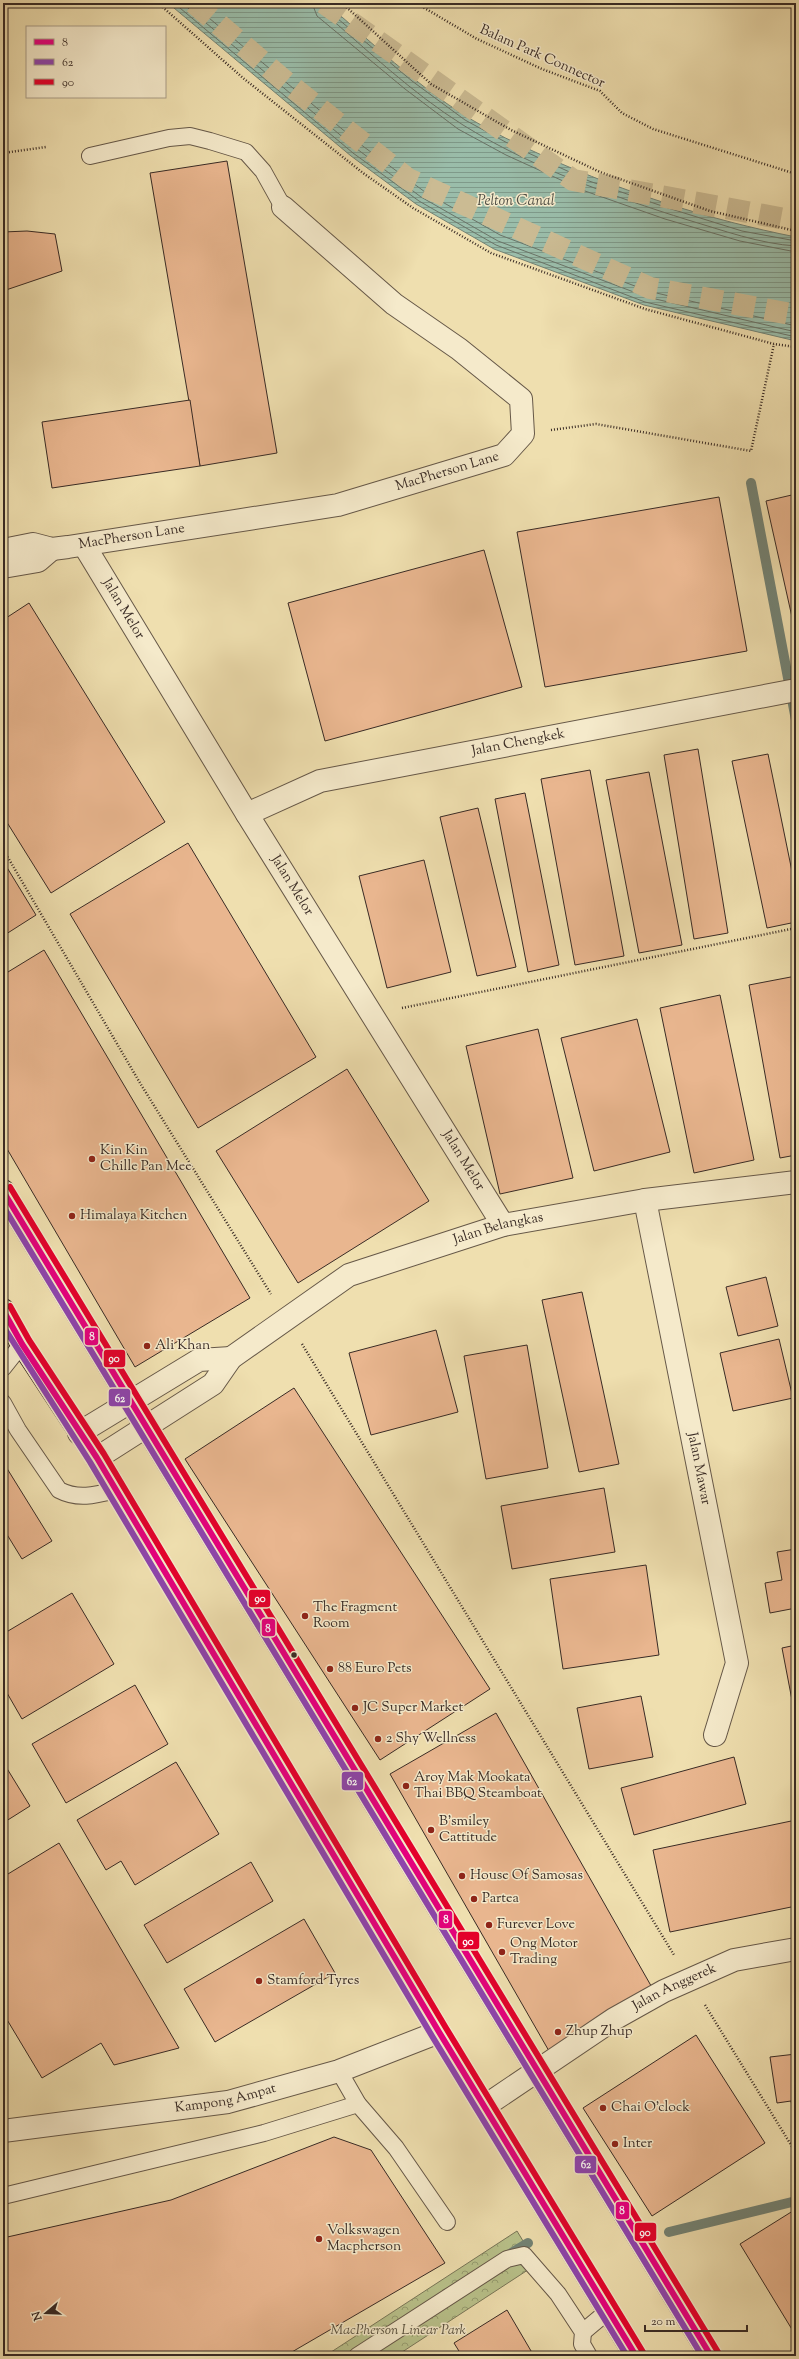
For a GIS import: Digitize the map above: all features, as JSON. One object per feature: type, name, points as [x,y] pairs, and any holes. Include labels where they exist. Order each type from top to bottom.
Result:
[{"type":"main road","points":[[3,1190],[145,1427],[711,2356]]},
{"type":"main road","points":[[3,1310],[22,1344],[79,1433],[97,1458],[439,2032],[636,2356]]},
{"type":"street","points":[[283,207],[394,304],[459,349],[521,399],[523,434]]},
{"type":"street","name":"MacPherson Lane","points":[[3,550],[33,544],[52,549],[84,545],[338,506],[504,455],[523,434]]},
{"type":"street","name":"Jalan Melor","points":[[84,545],[247,814],[503,1225]]},
{"type":"street","points":[[3,567],[38,561],[52,549]]},
{"type":"street","name":"Jalan Chengkek","points":[[247,814],[320,781],[796,690]]},
{"type":"street","name":"Jalan Belangkas","points":[[97,1458],[213,1384],[231,1358],[286,1317],[349,1275],[503,1225],[645,1200],[796,1182]]},
{"type":"street","name":"Jalan Mawar","points":[[645,1200],[737,1662],[715,1736]]},
{"type":"street","points":[[79,1433],[199,1360],[231,1358]]},
{"type":"street","name":"Jalan Anggerek","points":[[484,2106],[614,2019],[664,1991],[690,1981],[734,1960],[796,1949]]},
{"type":"street","name":"Kampong Ampat","points":[[3,2131],[228,2102],[339,2071],[439,2032]]},
{"type":"lane","points":[[90,156],[169,138],[190,136],[210,141],[246,152],[263,170],[283,207]]},
{"type":"lane","points":[[3,1368],[22,1344]]},
{"type":"lane","points":[[3,1403],[18,1430],[59,1490],[68,1495],[87,1496],[116,1490]]},
{"type":"lane","points":[[339,2071],[358,2104],[396,2148],[447,2222]]},
{"type":"lane","points":[[3,2196],[264,2133],[358,2104]]},
{"type":"lane","points":[[357,2356],[507,2259],[519,2255],[524,2255],[540,2271],[558,2294],[582,2332],[582,2344],[589,2356]]},
{"type":"lane","points":[[582,2332],[608,2310]]},
{"type":"path","points":[[158,3],[243,78],[363,173],[413,208],[491,253],[645,309],[774,344],[796,347]]},
{"type":"path","points":[[342,3],[431,84],[511,130],[600,172],[695,206],[796,231]]},
{"type":"path","name":"Balam Park Connector","points":[[416,3],[476,39],[542,69],[600,91],[622,113],[653,129],[796,174]]},
{"type":"path","points":[[3,153],[46,147]]},
{"type":"path","points":[[523,434],[596,424],[751,450],[774,344]]},
{"type":"path","points":[[3,849],[140,1082],[286,1317],[796,2153]]},
{"type":"path","points":[[372,1014],[796,928]]},
{"type":"green space","name":"MacPherson Linear Park","points":[[517,2231],[537,2264],[396,2356],[325,2356]]},
{"type":"water","name":"Pelton Canal","points":[[168,3],[326,3],[394,63],[448,105],[506,138],[576,170],[638,194],[700,214],[796,237],[796,341],[644,305],[494,249],[416,204],[351,156]]},
{"type":"building","points":[[748,3],[796,3],[796,5]]},
{"type":"building","points":[[227,161],[277,453],[200,466],[150,173]]},
{"type":"building","points":[[27,231],[55,234],[62,271],[3,291],[3,232]]},
{"type":"building","points":[[190,400],[200,466],[52,488],[42,422]]},
{"type":"building","points":[[796,494],[796,635],[766,501]]},
{"type":"building","points":[[719,497],[747,651],[545,687],[517,532]]},
{"type":"building","points":[[484,550],[522,687],[325,741],[288,603]]},
{"type":"building","points":[[29,603],[165,822],[51,893],[3,816],[3,620]]},
{"type":"building","points":[[698,749],[728,933],[694,939],[664,755]]},
{"type":"building","points":[[768,754],[796,891],[796,922],[767,928],[732,761]]},
{"type":"building","points":[[590,770],[624,956],[575,965],[541,779]]},
{"type":"building","points":[[649,772],[682,945],[639,953],[606,780]]},
{"type":"building","points":[[525,793],[559,965],[528,972],[495,799]]},
{"type":"building","points":[[478,808],[516,967],[477,976],[440,817]]},
{"type":"building","points":[[188,843],[316,1057],[198,1128],[70,914]]},
{"type":"building","points":[[424,860],[451,972],[387,988],[359,876]]},
{"type":"building","points":[[3,861],[36,915],[3,936]]},
{"type":"building","points":[[44,950],[250,1298],[135,1367],[3,1142],[3,975]]},
{"type":"building","points":[[796,976],[796,1155],[780,1158],[749,985]]},
{"type":"building","points":[[720,995],[754,1160],[694,1173],[660,1008]]},
{"type":"building","points":[[637,1019],[670,1152],[594,1171],[561,1038]]},
{"type":"building","points":[[538,1029],[573,1178],[500,1194],[466,1046]]},
{"type":"building","points":[[347,1069],[429,1201],[298,1283],[216,1151]]},
{"type":"building","points":[[766,1277],[778,1326],[738,1336],[726,1287]]},
{"type":"building","points":[[582,1292],[619,1464],[579,1472],[542,1300]]},
{"type":"building","points":[[436,1330],[458,1412],[371,1435],[349,1353]]},
{"type":"building","points":[[779,1339],[793,1398],[733,1411],[720,1353]]},
{"type":"building","points":[[527,1345],[548,1468],[486,1479],[464,1356]]},
{"type":"building","points":[[294,1388],[490,1689],[380,1760],[185,1459]]},
{"type":"building","points":[[3,1462],[52,1541],[22,1559],[3,1528]]},
{"type":"building","points":[[604,1488],[615,1552],[512,1569],[501,1506]]},
{"type":"building","points":[[796,1549],[796,1608],[770,1613],[765,1583],[782,1580],[777,1552]]},
{"type":"building","points":[[646,1565],[659,1655],[563,1669],[550,1579]]},
{"type":"building","points":[[72,1593],[114,1664],[22,1719],[3,1686],[3,1634]]},
{"type":"building","points":[[796,1645],[796,1721],[782,1648]]},
{"type":"building","points":[[135,1685],[168,1744],[66,1803],[32,1744]]},
{"type":"building","points":[[641,1696],[653,1757],[589,1769],[577,1708]]},
{"type":"building","points":[[496,1713],[654,1991],[549,2051],[390,1774]]},
{"type":"building","points":[[734,1757],[746,1804],[634,1835],[621,1788]]},
{"type":"building","points":[[3,1762],[30,1806],[3,1823]]},
{"type":"building","points":[[176,1762],[219,1834],[135,1885],[121,1861],[106,1870],[77,1820]]},
{"type":"building","points":[[796,1820],[796,1906],[670,1932],[653,1850]]},
{"type":"building","points":[[59,1843],[179,2048],[114,2065],[101,2043],[42,2078],[3,2013],[3,1877]]},
{"type":"building","points":[[251,1862],[273,1901],[167,1963],[144,1925]]},
{"type":"building","name":"Stamford Tyres","points":[[304,1919],[335,1973],[215,2042],[184,1989]]},
{"type":"building","points":[[696,2035],[765,2143],[652,2216],[583,2108]]},
{"type":"building","points":[[796,2054],[796,2128],[791,2101],[777,2103],[770,2057]]},
{"type":"building","points":[[334,2137],[371,2150],[445,2263],[285,2356],[3,2356],[3,2238],[171,2200]]},
{"type":"building","points":[[796,2209],[796,2336],[740,2244]]},
{"type":"building","points":[[507,2310],[534,2356],[462,2356],[454,2343]]},
{"type":"waterway","points":[[751,483],[796,720]]},
{"type":"waterway","points":[[669,2232],[796,2201]]},
{"type":"waterway","points":[[510,2254],[528,2243]]},
{"type":"tunnel","points":[[194,3],[286,82],[408,179],[650,288],[796,315]]},
{"type":"tunnel","points":[[324,3],[573,180],[796,221]]},
{"type":"transit line","name":"90","points":[[10,1187],[718,2352]]},
{"type":"transit line","name":"8","points":[[3,1191],[711,2356]]},
{"type":"transit line","name":"62","points":[[3,1206],[702,2356]]},
{"type":"transit line","name":"90","points":[[10,1306],[29,1340],[104,1454],[446,2028],[643,2352]]},
{"type":"transit line","name":"8","points":[[3,1310],[22,1344],[97,1458],[439,2032],[636,2356]]},
{"type":"transit line","name":"62","points":[[3,1326],[90,1462],[432,2036],[627,2356]]},
{"type":"place","name":"Kin Kin Chille Pan Mee","points":[[92,1159]]},
{"type":"place","name":"Himalaya Kitchen","points":[[72,1216]]},
{"type":"place","name":"Ali Khan","points":[[147,1346]]},
{"type":"place","name":"The Fragment Room","points":[[305,1616]]},
{"type":"place","name":"88 Euro Pets","points":[[330,1669]]},
{"type":"place","name":"JC Super Market","points":[[355,1708]]},
{"type":"place","name":"2 Shy Wellness","points":[[378,1739]]},
{"type":"place","name":"Aroy Mak Mookata Thai BBQ Steamboat","points":[[406,1786]]},
{"type":"place","name":"B'smiley Cattitude","points":[[431,1830]]},
{"type":"place","name":"House Of Samosas","points":[[462,1876]]},
{"type":"place","name":"Partea","points":[[474,1899]]},
{"type":"place","name":"Furever Love","points":[[489,1925]]},
{"type":"place","name":"Ong Motor Trading","points":[[502,1952]]},
{"type":"place","name":"Stamford Tyres","points":[[259,1981]]},
{"type":"place","name":"Zhup Zhup","points":[[558,2032]]},
{"type":"place","name":"Chai O’clock","points":[[603,2108]]},
{"type":"place","name":"Inter","points":[[615,2144]]},
{"type":"place","name":"Volkswagen Macpherson","points":[[319,2239]]}]
